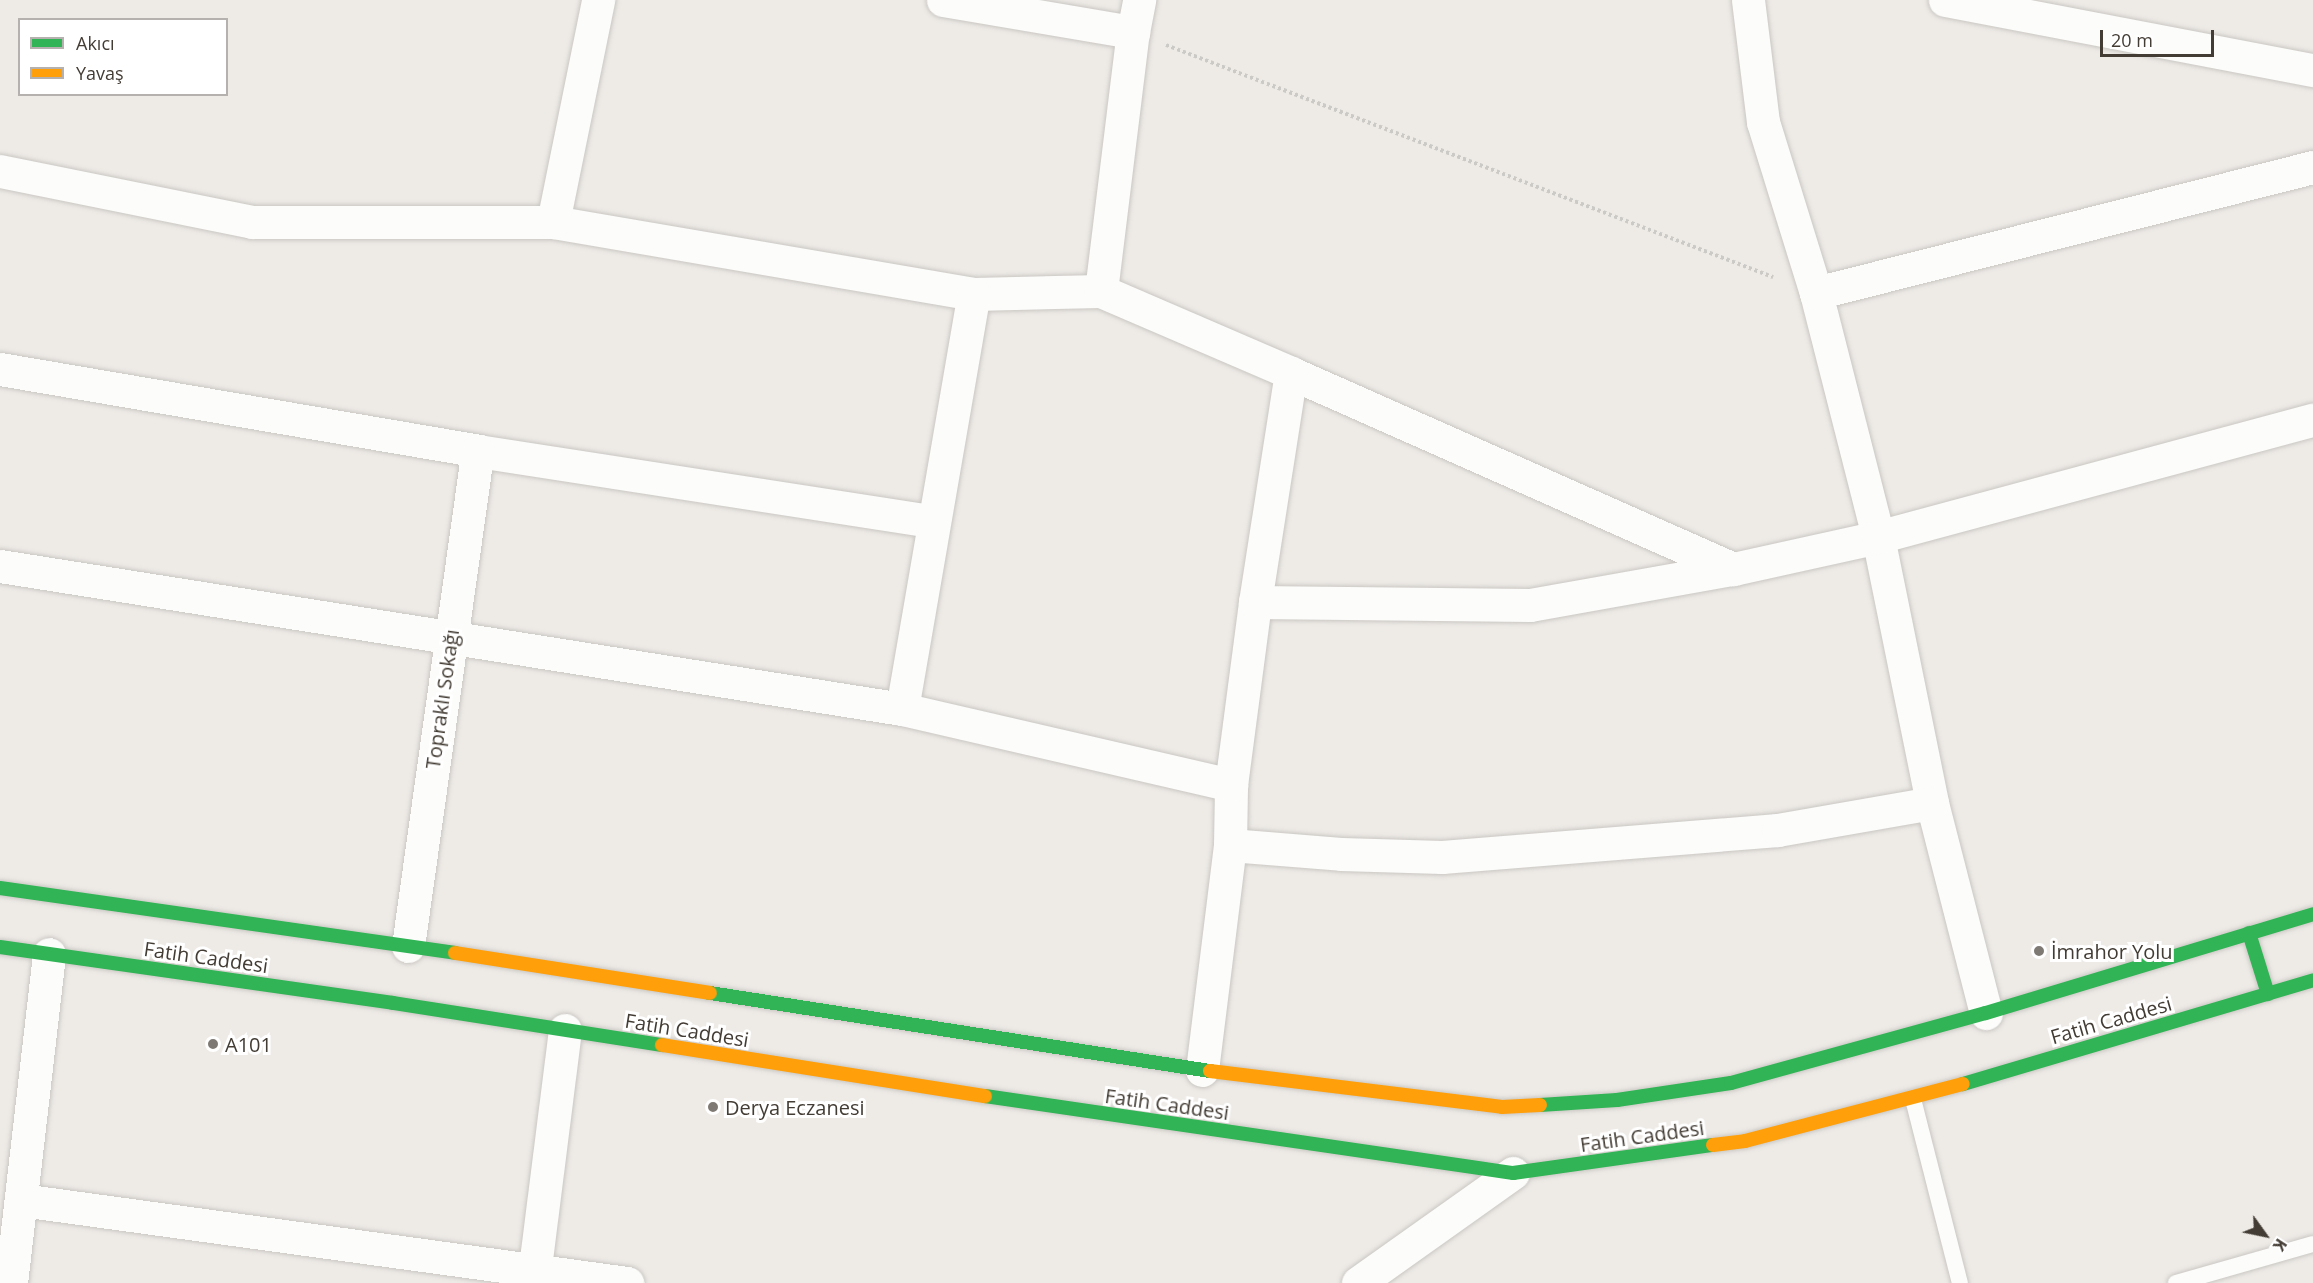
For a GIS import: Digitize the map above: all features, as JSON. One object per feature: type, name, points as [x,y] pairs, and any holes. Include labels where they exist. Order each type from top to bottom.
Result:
[{"type":"main road","points":[[0,888],[408,946],[1202,1070],[1502,1107],[1617,1100],[1731,1083],[1986,1013],[2313,914]]},
{"type":"main road","points":[[2249,933],[2268,994]]},
{"type":"main road","name":"Fatih Caddesi","points":[[0,947],[565,1030],[1164,1124],[1513,1173],[1745,1141],[1913,1099],[2313,980]]},
{"type":"street","points":[[553,222],[598,0]]},
{"type":"street","points":[[943,0],[1133,32]]},
{"type":"street","points":[[1101,291],[1133,32],[1139,0]]},
{"type":"street","points":[[1748,0],[1763,122],[1816,293],[1878,537],[1932,803],[1986,1013]]},
{"type":"street","points":[[1945,0],[2048,10],[2313,70]]},
{"type":"street","points":[[1816,293],[2313,167]]},
{"type":"street","points":[[0,171],[252,222],[553,222],[974,294],[1101,291],[1733,569]]},
{"type":"street","points":[[902,710],[974,294]]},
{"type":"street","points":[[0,369],[478,451],[934,522]]},
{"type":"street","points":[[1202,1070],[1230,846],[1231,785],[1255,602],[1291,373]]},
{"type":"street","points":[[1255,602],[1530,605],[1733,569],[1878,537],[2313,420]]},
{"type":"street","name":"Topraklı Sokağı","points":[[408,946],[478,451]]},
{"type":"street","points":[[0,566],[902,710],[1231,785]]},
{"type":"street","points":[[1230,846],[1341,854],[1442,857],[1778,830],[1932,803]]},
{"type":"street","points":[[11,1283],[49,954]]},
{"type":"street","points":[[534,1277],[565,1030]]},
{"type":"street","points":[[1358,1283],[1513,1173]]},
{"type":"street","points":[[21,1200],[534,1277],[627,1283]]},
{"type":"lane","points":[[1913,1099],[1960,1283]]},
{"type":"lane","points":[[2176,1283],[2313,1244]]},
{"type":"path","points":[[1133,32],[1816,293]]},
{"type":"traffic: fast","points":[[0,888],[455,953]]},
{"type":"traffic: fast","points":[[1540,1105],[1617,1100],[1731,1083],[1986,1013],[2313,914]]},
{"type":"traffic: fast","points":[[2249,933],[2268,994]]},
{"type":"traffic: fast","points":[[0,947],[393,1003],[662,1045]]},
{"type":"traffic: fast","points":[[1963,1084],[2313,980]]},
{"type":"traffic: fast","points":[[710,993],[1210,1071]]},
{"type":"traffic: fast","points":[[985,1096],[1513,1173],[1713,1145]]},
{"type":"traffic: slow","points":[[455,953],[710,993]]},
{"type":"traffic: slow","points":[[662,1045],[985,1096]]},
{"type":"traffic: slow","points":[[1210,1071],[1502,1107],[1540,1105]]},
{"type":"traffic: slow","points":[[1713,1145],[1745,1141],[1963,1084]]},
{"type":"place","name":"İmrahor Yolu","points":[[2039,951]]},
{"type":"place","name":"A101","points":[[213,1044]]},
{"type":"place","name":"Derya Eczanesi","points":[[713,1107]]}]
